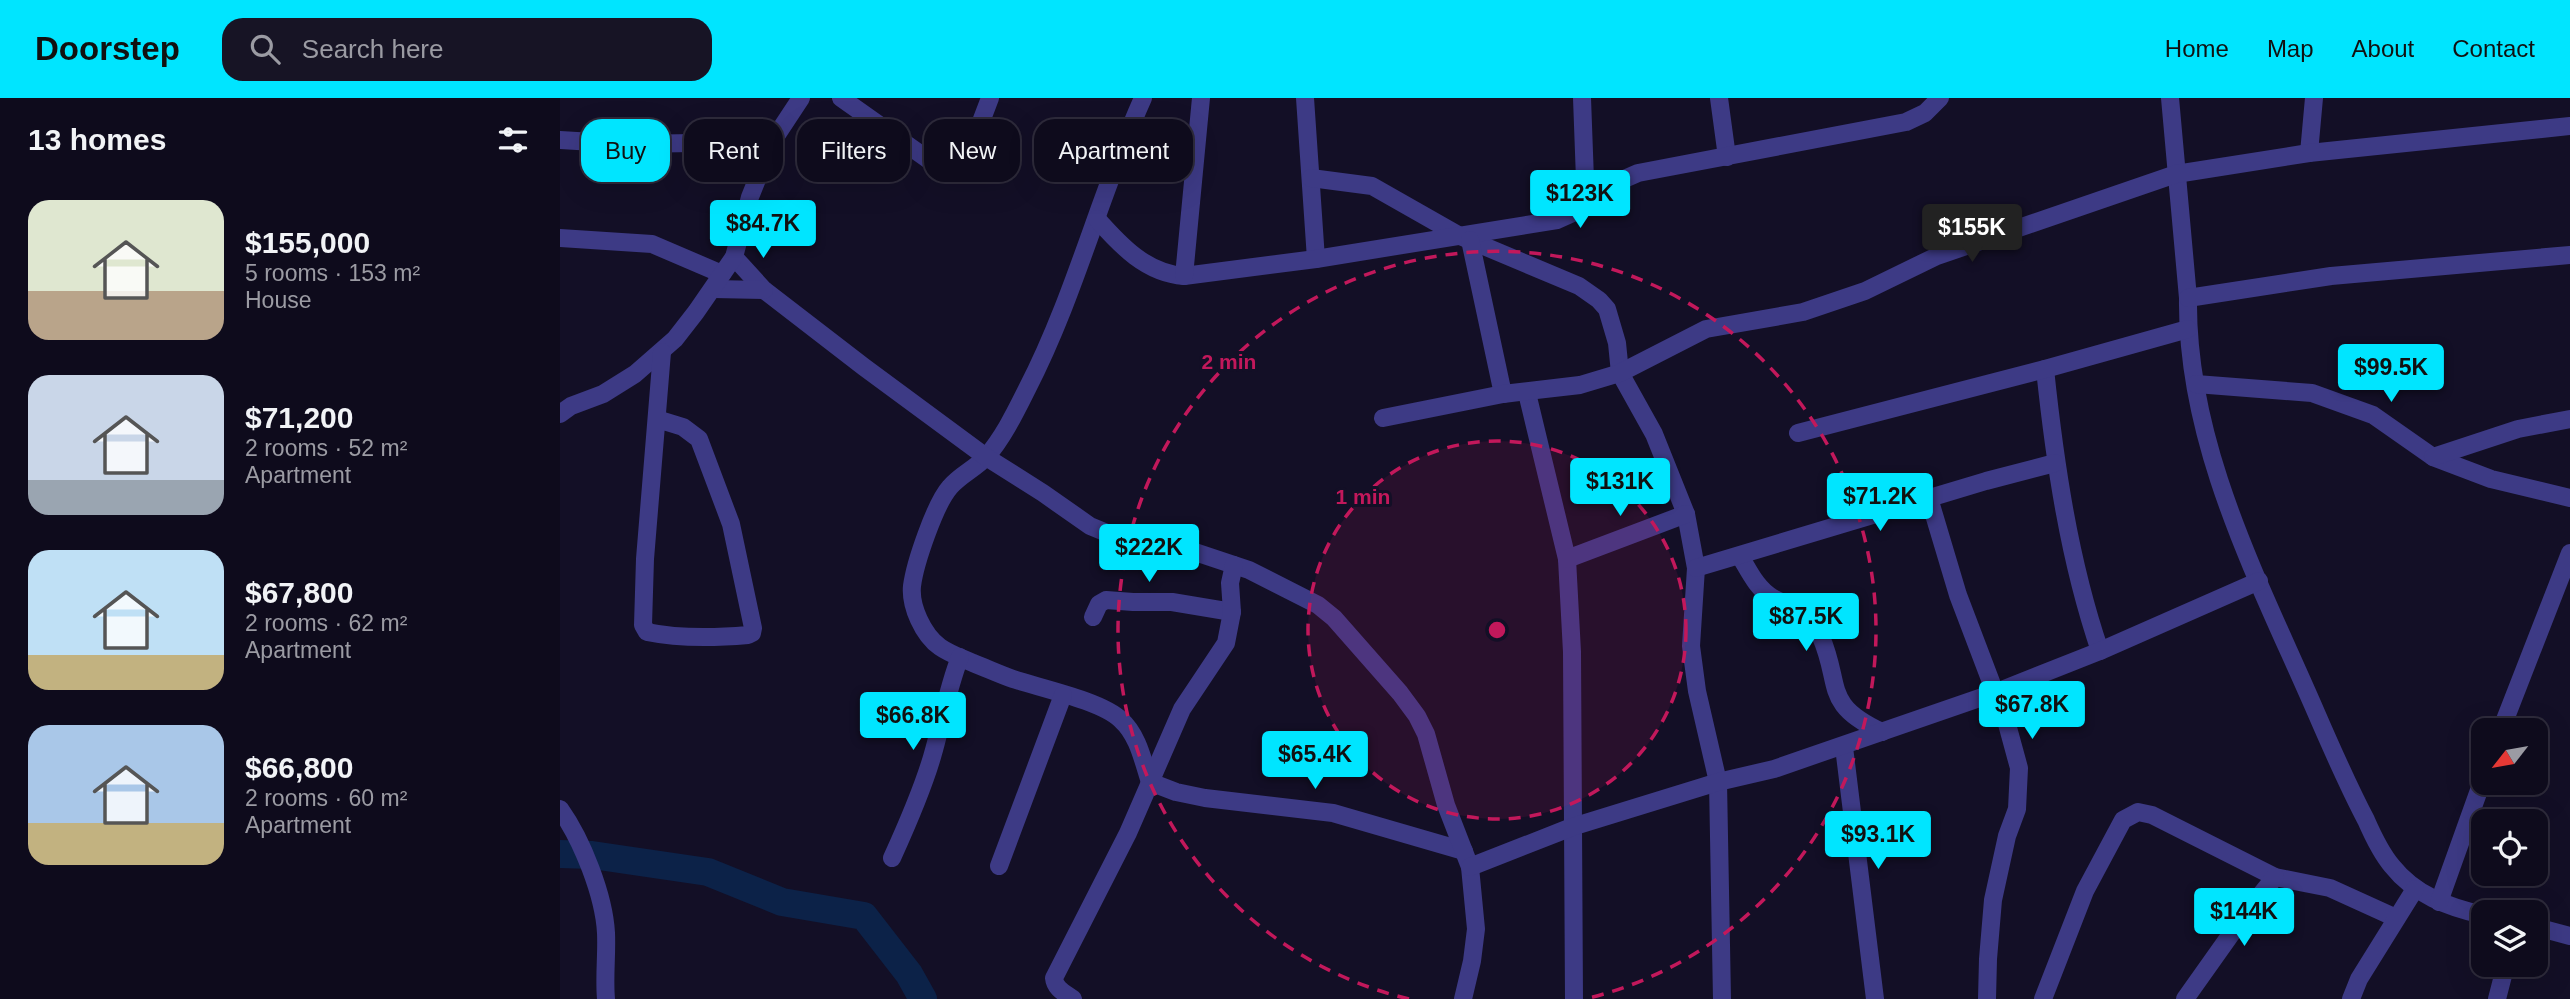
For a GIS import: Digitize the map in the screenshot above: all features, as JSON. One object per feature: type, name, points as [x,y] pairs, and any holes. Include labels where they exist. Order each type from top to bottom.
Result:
[{"type":"street","points":[[783,125],[801,98]]},
{"type":"street","points":[[841,98],[950,175],[958,174],[963,169],[990,98]]},
{"type":"street","points":[[1143,98],[1041,361],[1017,409],[986,457],[950,486],[942,499],[917,564],[912,599],[929,636],[938,645],[1009,678],[1111,712],[1122,721],[1137,746],[1150,782],[1175,792],[1205,798],[1333,813],[1467,859],[1718,782],[1774,769],[1844,747],[1994,693],[2100,651],[2259,581]]},
{"type":"street","points":[[1184,276],[1201,98]]},
{"type":"street","points":[[1305,98],[1316,259]]},
{"type":"street","points":[[1582,98],[1586,206]]},
{"type":"street","points":[[1719,98],[1727,158]]},
{"type":"street","points":[[1097,219],[1116,240],[1151,268],[1167,275],[1184,276],[1465,238],[1557,220],[1586,206],[1622,180],[1638,173],[1906,122],[1925,113],[1940,98]]},
{"type":"street","points":[[2170,98],[2188,298],[2188,329],[2196,384],[2211,453],[2234,526],[2349,789],[2391,866],[2415,889],[2439,902],[2471,911]]},
{"type":"street","points":[[2309,153],[2314,98]]},
{"type":"street","points":[[1383,418],[1503,394],[1580,385],[1620,373],[1706,329],[1803,312],[1865,291],[1937,256],[2176,174],[2309,153],[2570,126]]},
{"type":"street","points":[[560,140],[626,145],[684,144]]},
{"type":"street","points":[[1311,178],[1372,186],[1465,238],[1569,282],[1599,300],[1607,309],[1612,323],[1620,373],[1654,434],[1686,513],[1696,568],[1691,646],[1697,691],[1718,782],[1722,999]]},
{"type":"street","points":[[560,414],[571,406],[603,394],[635,374],[675,339],[734,257],[756,182]]},
{"type":"street","points":[[560,238],[652,244],[718,281],[764,290]]},
{"type":"street","points":[[1465,238],[1503,394]]},
{"type":"street","points":[[1085,250],[1116,240]]},
{"type":"street","points":[[2188,298],[2331,276],[2570,255]]},
{"type":"street","points":[[734,257],[764,290],[986,457],[1090,526],[1107,533],[1168,543],[1234,565],[1274,581],[1318,605],[1334,618],[1393,684],[1418,716],[1426,734],[1446,806],[1467,859],[1476,929],[1464,999]]},
{"type":"street","points":[[1798,433],[2188,329]]},
{"type":"street","points":[[657,419],[694,433],[706,454],[731,524],[753,628],[748,635],[704,638],[656,634],[647,632],[643,625],[645,559],[662,352]]},
{"type":"street","points":[[2045,369],[2055,463],[2084,603],[2100,651]]},
{"type":"street","points":[[2196,384],[2312,393],[2373,415],[2433,457],[2491,480],[2570,498]]},
{"type":"street","points":[[1527,393],[1567,559],[1572,652],[1574,999]]},
{"type":"street","points":[[2433,457],[2518,429],[2570,419]]},
{"type":"street","points":[[1696,568],[2055,463]]},
{"type":"street","points":[[1929,498],[1958,595],[2007,724],[2019,768],[2017,809],[2007,836],[1993,900],[1987,999]]},
{"type":"street","points":[[1567,559],[1686,513]]},
{"type":"street","points":[[2506,718],[2570,553]]},
{"type":"street","points":[[1740,556],[1756,584],[1772,598],[1796,606],[1813,619],[1823,644],[1832,684],[1843,706],[1858,721],[1881,732]]},
{"type":"street","points":[[1073,999],[1059,989],[1054,978],[1095,901],[1182,709],[1226,643],[1232,612],[1230,583],[1234,565]]},
{"type":"street","points":[[1093,617],[1099,604],[1106,600],[1172,602],[1232,612]]},
{"type":"street","points":[[892,858],[932,758],[950,684],[960,657]]},
{"type":"street","points":[[999,866],[1063,695]]},
{"type":"street","points":[[1844,747],[1875,999]]},
{"type":"street","points":[[2439,902],[2477,795]]},
{"type":"street","points":[[560,809],[584,854],[603,908],[606,933],[606,999]]},
{"type":"street","points":[[2043,999],[2084,891],[2123,820],[2138,812],[2175,825],[2275,877],[2330,888],[2396,918]]},
{"type":"street","points":[[2185,999],[2275,877]]},
{"type":"street","points":[[2351,999],[2359,979],[2415,889]]},
{"type":"street","points":[[2548,931],[2570,936]]},
{"type":"street","points":[[2497,999],[2503,977]]},
{"type":"waterway","points":[[560,854],[592,855],[708,872],[782,902],[864,916],[909,974],[923,999]]}]
